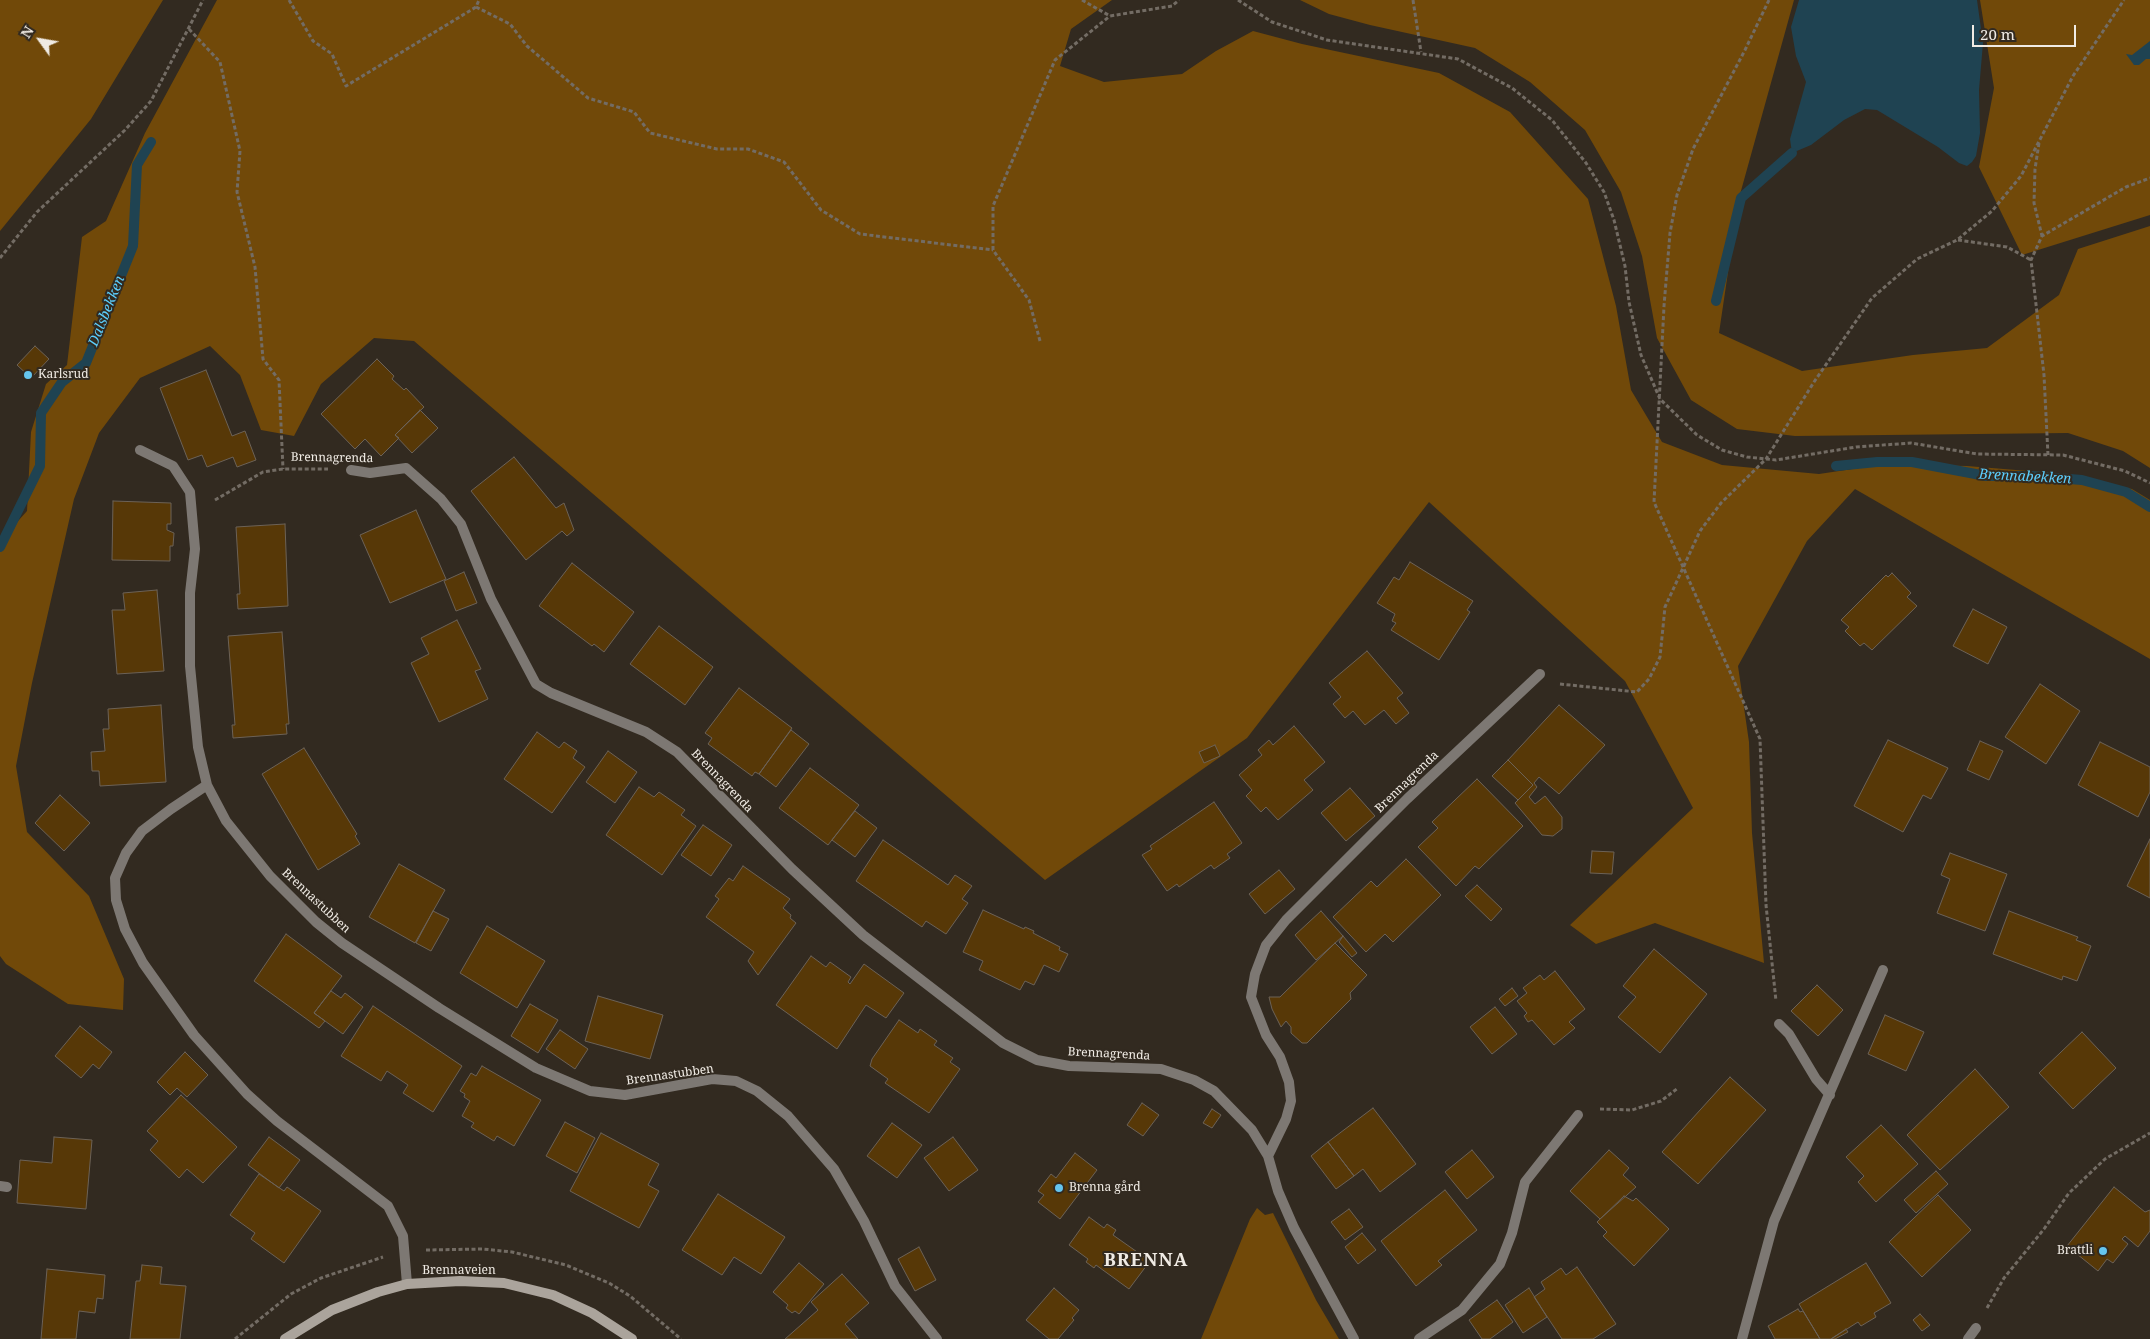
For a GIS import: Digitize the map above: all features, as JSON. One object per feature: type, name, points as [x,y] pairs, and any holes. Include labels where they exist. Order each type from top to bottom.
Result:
[{"type":"street","name":"Brennaveien","points":[[285,1339],[332,1310],[378,1292],[406,1284],[460,1281],[504,1283],[573,1303],[606,1321],[632,1339]]},
{"type":"lane","name":"Brennastubben","points":[[140,450],[158,457],[173,466],[190,492],[190,510],[195,548],[190,593],[190,666],[198,747],[207,785],[226,821],[270,876],[316,922],[342,943],[439,1008],[536,1068],[590,1091],[625,1095],[712,1079],[736,1081],[757,1091],[788,1116],[834,1169],[864,1221],[895,1286],[937,1339]]},
{"type":"lane","name":"Brennagrenda","points":[[351,470],[370,473],[406,468],[446,506],[461,524],[491,598],[536,684],[550,693],[646,732],[676,752],[792,869],[863,934],[1003,1043],[1037,1060],[1069,1066],[1161,1070],[1194,1080],[1214,1091],[1252,1130],[1268,1156],[1278,1190],[1294,1228],[1354,1339]]},
{"type":"lane","name":"Brennagrenda","points":[[1268,1156],[1286,1120],[1291,1101],[1288,1082],[1280,1057],[1266,1035],[1251,997],[1255,974],[1266,945],[1286,920],[1407,798],[1540,674]]},
{"type":"lane","points":[[207,785],[171,808],[142,831],[126,853],[115,878],[116,900],[125,928],[143,963],[194,1035],[247,1094],[277,1122],[388,1206],[404,1236],[406,1284]]},
{"type":"lane","points":[[1742,1339],[1774,1221],[1830,1096],[1883,970]]},
{"type":"lane","points":[[1779,1024],[1789,1034],[1816,1079],[1830,1096]]},
{"type":"lane","points":[[1419,1339],[1462,1310],[1500,1264],[1512,1233],[1524,1182],[1578,1115]]},
{"type":"lane","points":[[1968,1339],[1976,1328]]},
{"type":"path","points":[[0,258],[37,212],[125,130],[151,101],[203,0]]},
{"type":"path","points":[[289,0],[313,41],[332,54],[346,86],[476,6],[480,0]]},
{"type":"path","points":[[1082,0],[1110,16]]},
{"type":"path","points":[[1040,341],[1029,300],[993,250],[993,206],[1055,60],[1110,16],[1172,6],[1179,0]]},
{"type":"path","points":[[1238,0],[1272,22],[1327,40],[1421,52],[1458,59],[1512,88],[1552,120],[1586,163],[1604,192],[1614,220],[1625,266],[1629,302],[1641,354],[1660,400],[1698,436],[1722,450],[1766,459],[1795,457],[1856,446],[1911,443],[1977,454],[2064,455],[2093,461],[2125,471],[2150,483]]},
{"type":"path","points":[[1413,0],[1421,52]]},
{"type":"path","points":[[1769,0],[1693,149],[1677,195],[1670,233],[1654,502],[1760,739],[1766,905],[1779,1024]]},
{"type":"path","points":[[1532,681],[1637,692],[1649,679],[1660,657],[1665,607],[1705,524],[1721,503],[1766,459],[1814,382],[1872,298],[1917,258],[1957,240],[1992,211],[2021,176],[2073,76],[2124,0]]},
{"type":"path","points":[[476,6],[510,24],[527,46],[588,98],[634,112],[650,133],[717,149],[748,149],[784,162],[821,210],[860,234],[993,250]]},
{"type":"path","points":[[188,29],[220,62],[240,151],[237,192],[255,266],[263,359],[279,380],[284,469]]},
{"type":"path","points":[[2040,139],[2034,169],[2034,203],[2042,236]]},
{"type":"path","points":[[2048,455],[2044,375],[2031,260],[2042,236],[2126,187],[2150,178]]},
{"type":"path","points":[[1957,240],[2007,247],[2031,260]]},
{"type":"path","name":"Brennagrenda","points":[[190,510],[233,491],[263,472],[284,469],[351,470]]},
{"type":"path","points":[[1578,1115],[1597,1109],[1632,1110],[1661,1101],[1678,1088]]},
{"type":"path","points":[[1976,1328],[2004,1278],[2044,1229],[2069,1192],[2105,1159],[2150,1133]]},
{"type":"path","points":[[235,1339],[291,1294],[321,1278],[373,1259],[405,1252]]},
{"type":"shaded area","points":[[0,0],[163,0],[91,119],[0,231]]},
{"type":"shaded area","points":[[217,0],[1112,0],[1071,29],[1060,66],[1104,82],[1182,74],[1216,51],[1253,31],[1302,44],[1439,73],[1510,112],[1588,199],[1616,306],[1631,390],[1662,442],[1722,465],[1819,474],[1886,464],[1967,466],[2065,474],[2132,489],[2150,500],[2150,659],[1855,489],[1807,541],[1738,666],[1749,742],[1752,833],[1764,963],[1655,923],[1596,944],[1570,925],[1693,808],[1625,681],[1429,502],[1247,738],[1045,880],[414,341],[374,338],[321,384],[294,436],[261,430],[240,375],[210,346],[140,378],[99,433],[74,499],[32,683],[16,766],[27,832],[89,896],[124,979],[123,1010],[68,1004],[6,964],[0,956],[0,541],[27,511],[31,432],[46,384],[67,365],[82,237],[106,221],[145,133]]},
{"type":"shaded area","points":[[1300,0],[1794,0],[1739,198],[1719,333],[1802,371],[1913,355],[1987,348],[2059,295],[2078,249],[2150,226],[2150,468],[2123,451],[2068,433],[1795,436],[1737,429],[1691,400],[1657,338],[1642,256],[1621,192],[1585,130],[1530,82],[1475,48],[1329,14]]},
{"type":"shaded area","points":[[1980,0],[2150,0],[2150,215],[2022,255],[1979,167],[1994,88]]},
{"type":"shaded area","points":[[1257,1208],[1265,1215],[1273,1213],[1316,1300],[1339,1339],[1201,1339],[1250,1219]]},
{"type":"water","points":[[1799,0],[1977,0],[1983,43],[1979,90],[1980,133],[1976,156],[1972,162],[1967,166],[1959,163],[1938,147],[1877,110],[1865,109],[1844,120],[1811,145],[1792,153],[1790,139],[1806,82],[1796,56],[1791,27]]},
{"type":"water","points":[[2150,41],[2150,59],[2146,59],[2139,65],[2134,65],[2126,54],[2132,55]]},
{"type":"building","points":[[35,346],[49,359],[31,378],[17,365]]},
{"type":"building","points":[[377,359],[394,376],[392,379],[404,390],[406,388],[424,407],[395,435],[399,438],[381,456],[365,439],[355,449],[321,414]]},
{"type":"building","points":[[206,370],[232,436],[245,431],[256,460],[237,467],[233,457],[207,467],[202,455],[188,460],[160,388]]},
{"type":"building","points":[[420,410],[438,428],[412,453],[395,435]]},
{"type":"building","points":[[514,457],[556,508],[564,503],[574,530],[567,536],[562,531],[526,560],[471,491]]},
{"type":"building","points":[[113,501],[171,503],[171,524],[167,524],[167,530],[174,533],[173,546],[170,546],[170,561],[112,560]]},
{"type":"building","points":[[416,510],[446,579],[390,603],[360,535]]},
{"type":"building","points":[[285,524],[288,606],[238,609],[237,594],[240,594],[236,527]]},
{"type":"building","points":[[1410,562],[1473,601],[1467,610],[1470,612],[1439,660],[1391,630],[1396,623],[1392,621],[1395,614],[1377,603],[1394,577],[1399,580]]},
{"type":"building","points":[[572,563],[634,612],[604,652],[594,644],[592,646],[539,606]]},
{"type":"building","points":[[464,572],[477,603],[456,611],[444,581]]},
{"type":"building","points":[[1892,573],[1911,593],[1907,597],[1917,606],[1872,650],[1864,643],[1860,646],[1845,631],[1849,627],[1841,620],[1886,575],[1888,577]]},
{"type":"building","points":[[157,590],[164,671],[117,674],[112,610],[125,610],[123,593]]},
{"type":"building","points":[[1973,609],[2007,627],[1988,664],[1953,646]]},
{"type":"building","points":[[457,620],[481,669],[475,671],[488,699],[439,722],[411,663],[429,654],[421,638]]},
{"type":"building","points":[[659,626],[713,667],[685,705],[630,664]]},
{"type":"building","points":[[282,632],[289,724],[286,724],[287,734],[233,738],[232,725],[235,725],[228,636]]},
{"type":"building","points":[[1367,651],[1403,693],[1397,698],[1409,713],[1396,724],[1384,710],[1365,725],[1353,711],[1345,718],[1333,704],[1341,697],[1329,683]]},
{"type":"building","points":[[2040,684],[2080,711],[2046,764],[2005,737]]},
{"type":"building","points":[[739,688],[792,728],[759,774],[755,772],[752,776],[708,744],[712,738],[705,733]]},
{"type":"building","points":[[161,705],[166,782],[100,786],[99,771],[92,771],[91,752],[105,751],[103,729],[109,729],[108,709]]},
{"type":"building","points":[[1559,705],[1605,745],[1559,794],[1539,777],[1534,783],[1537,787],[1529,797],[1535,804],[1545,796],[1562,817],[1562,829],[1553,836],[1542,835],[1515,803],[1533,785],[1508,760]]},
{"type":"building","points":[[1294,726],[1325,762],[1304,780],[1313,790],[1278,820],[1266,807],[1261,812],[1246,796],[1252,790],[1239,775],[1262,755],[1258,750],[1269,740],[1273,745]]},
{"type":"building","points":[[791,730],[809,744],[776,787],[759,774]]},
{"type":"building","points":[[537,732],[559,748],[564,742],[577,751],[573,758],[585,767],[552,813],[504,779]]},
{"type":"building","points":[[1888,740],[1948,768],[1931,799],[1923,795],[1903,832],[1854,806]]},
{"type":"building","points":[[1980,741],[2003,751],[1989,780],[1967,770]]},
{"type":"building","points":[[2100,742],[2150,767],[2150,792],[2138,817],[2078,785]]},
{"type":"building","points":[[1215,745],[1220,756],[1204,763],[1199,752]]},
{"type":"building","points":[[304,748],[357,834],[355,836],[360,844],[318,870],[262,774]]},
{"type":"building","points":[[608,751],[637,772],[615,803],[586,782]]},
{"type":"building","points":[[1508,760],[1533,785],[1518,800],[1492,776]]},
{"type":"building","points":[[810,768],[859,805],[828,845],[779,808]]},
{"type":"building","points":[[1477,779],[1523,826],[1479,869],[1475,866],[1456,886],[1418,847],[1438,828],[1432,822]]},
{"type":"building","points":[[639,787],[654,797],[659,792],[685,810],[681,815],[696,826],[662,875],[606,835]]},
{"type":"building","points":[[1350,788],[1375,816],[1346,841],[1321,813]]},
{"type":"building","points":[[60,795],[90,823],[64,851],[35,823]]},
{"type":"building","points":[[1214,802],[1242,843],[1227,854],[1230,858],[1214,869],[1211,865],[1179,887],[1177,884],[1167,891],[1142,855],[1152,849],[1150,846]]},
{"type":"building","points":[[855,811],[877,828],[855,857],[832,840]]},
{"type":"building","points":[[703,825],[732,845],[711,876],[681,855]]},
{"type":"building","points":[[2150,839],[2150,898],[2127,886]]},
{"type":"building","points":[[883,840],[948,885],[955,875],[972,886],[962,899],[968,903],[946,934],[926,921],[922,927],[856,881]]},
{"type":"building","points":[[1592,851],[1614,852],[1612,874],[1590,873]]},
{"type":"building","points":[[1950,853],[2007,874],[1985,931],[1937,913],[1950,879],[1941,875]]},
{"type":"building","points":[[1406,859],[1441,895],[1393,942],[1385,934],[1366,952],[1333,917],[1371,881],[1377,887]]},
{"type":"building","points":[[399,864],[445,890],[415,943],[369,917]]},
{"type":"building","points":[[743,866],[790,899],[783,908],[796,923],[758,975],[748,961],[754,952],[706,917],[719,899],[715,896],[729,878],[733,881]]},
{"type":"building","points":[[1279,870],[1295,889],[1265,914],[1249,894]]},
{"type":"building","points":[[1477,885],[1502,909],[1491,921],[1465,896]]},
{"type":"building","points":[[983,910],[1024,929],[1025,927],[1034,931],[1033,933],[1060,947],[1059,950],[1068,954],[1059,972],[1044,965],[1034,985],[1025,981],[1020,990],[979,970],[983,961],[963,952]]},
{"type":"building","points":[[433,911],[449,919],[431,951],[416,943]]},
{"type":"building","points":[[1321,911],[1343,936],[1316,960],[1295,935]]},
{"type":"building","points":[[2009,911],[2078,937],[2076,940],[2091,946],[2077,981],[2063,976],[2062,980],[1993,954]]},
{"type":"building","points":[[487,926],[545,961],[517,1008],[460,973]]},
{"type":"building","points":[[286,934],[342,976],[314,1013],[325,1021],[319,1028],[254,981]]},
{"type":"building","points":[[1343,936],[1357,953],[1352,957],[1339,942]]},
{"type":"building","points":[[1335,943],[1367,975],[1350,993],[1351,999],[1307,1043],[1302,1043],[1291,1033],[1291,1027],[1286,1021],[1281,1027],[1272,1009],[1269,997],[1280,997]]},
{"type":"building","points":[[1654,949],[1707,994],[1660,1053],[1618,1017],[1636,997],[1623,986]]},
{"type":"building","points":[[811,956],[826,967],[830,962],[851,977],[848,982],[850,984],[864,964],[904,993],[886,1018],[866,1005],[837,1049],[776,1005]]},
{"type":"building","points":[[1555,971],[1585,1009],[1569,1022],[1575,1028],[1554,1045],[1532,1020],[1528,1022],[1524,1016],[1527,1013],[1517,1001],[1527,993],[1523,988],[1540,975],[1544,980]]},
{"type":"building","points":[[1817,985],[1843,1010],[1818,1036],[1791,1011]]},
{"type":"building","points":[[1512,988],[1518,996],[1505,1006],[1499,999]]},
{"type":"building","points":[[331,991],[341,998],[345,993],[363,1007],[343,1034],[314,1013]]},
{"type":"building","points":[[598,996],[663,1015],[650,1059],[585,1041]]},
{"type":"building","points":[[530,1004],[558,1020],[538,1053],[511,1036]]},
{"type":"building","points":[[373,1006],[462,1066],[433,1112],[403,1093],[408,1085],[387,1071],[381,1081],[341,1056]]},
{"type":"building","points":[[1495,1007],[1517,1034],[1492,1054],[1470,1027]]},
{"type":"building","points":[[1885,1015],[1924,1032],[1906,1071],[1868,1054]]},
{"type":"building","points":[[899,1020],[918,1033],[920,1029],[937,1041],[934,1045],[953,1058],[950,1062],[960,1069],[929,1113],[885,1083],[888,1079],[870,1066],[872,1059]]},
{"type":"building","points":[[80,1026],[112,1052],[99,1069],[93,1064],[81,1078],[55,1056]]},
{"type":"building","points":[[560,1030],[588,1049],[575,1069],[546,1049]]},
{"type":"building","points":[[2082,1032],[2116,1068],[2073,1109],[2039,1073]]},
{"type":"building","points":[[185,1052],[208,1075],[187,1097],[177,1088],[170,1095],[157,1082]]},
{"type":"building","points":[[482,1066],[541,1100],[514,1146],[497,1136],[494,1141],[471,1127],[474,1123],[462,1116],[470,1101],[460,1091],[471,1073],[476,1076]]},
{"type":"building","points":[[1975,1069],[2009,1107],[1940,1170],[1907,1135]]},
{"type":"building","points":[[1730,1077],[1766,1110],[1698,1184],[1662,1152]]},
{"type":"building","points":[[181,1095],[237,1147],[203,1183],[187,1169],[179,1178],[150,1150],[158,1141],[147,1131]]},
{"type":"building","points":[[1142,1103],[1159,1115],[1143,1136],[1127,1125]]},
{"type":"building","points":[[1373,1108],[1416,1164],[1380,1192],[1363,1169],[1354,1176],[1328,1142]]},
{"type":"building","points":[[1212,1109],[1221,1115],[1212,1128],[1203,1123]]},
{"type":"building","points":[[565,1122],[595,1138],[577,1173],[546,1156]]},
{"type":"building","points":[[892,1123],[922,1145],[897,1178],[867,1156]]},
{"type":"building","points":[[1881,1125],[1918,1164],[1876,1202],[1858,1182],[1864,1176],[1846,1157]]},
{"type":"building","points":[[601,1133],[659,1164],[648,1185],[659,1191],[639,1228],[570,1191]]},
{"type":"building","points":[[54,1137],[92,1140],[86,1209],[17,1203],[20,1160],[52,1163]]},
{"type":"building","points":[[269,1137],[300,1160],[279,1188],[248,1165]]},
{"type":"building","points":[[953,1137],[978,1170],[949,1191],[924,1158]]},
{"type":"building","points":[[1328,1142],[1354,1176],[1336,1189],[1311,1156]]},
{"type":"building","points":[[1472,1150],[1494,1177],[1467,1199],[1445,1172]]},
{"type":"building","points":[[1609,1150],[1629,1168],[1623,1175],[1636,1187],[1600,1219],[1570,1191]]},
{"type":"building","points":[[1075,1153],[1097,1170],[1060,1219],[1038,1202],[1044,1195],[1038,1191],[1051,1174],[1056,1178]]},
{"type":"building","points":[[1936,1171],[1948,1184],[1916,1213],[1904,1200]]},
{"type":"building","points":[[259,1174],[284,1191],[287,1187],[321,1211],[284,1263],[251,1239],[255,1233],[230,1215]]},
{"type":"building","points":[[2114,1187],[2145,1212],[2150,1210],[2150,1231],[2138,1247],[2125,1236],[2122,1239],[2128,1244],[2113,1263],[2107,1259],[2098,1271],[2067,1246]]},
{"type":"building","points":[[1445,1190],[1477,1230],[1438,1261],[1442,1265],[1416,1286],[1381,1241]]},
{"type":"building","points":[[718,1194],[785,1237],[761,1274],[734,1257],[722,1275],[682,1250]]},
{"type":"building","points":[[1938,1195],[1971,1230],[1922,1277],[1889,1242]]},
{"type":"building","points":[[1624,1196],[1633,1201],[1636,1198],[1669,1229],[1634,1266],[1603,1236],[1607,1232],[1597,1222]]},
{"type":"building","points":[[1349,1209],[1363,1227],[1345,1240],[1331,1222]]},
{"type":"building","points":[[1089,1217],[1104,1228],[1107,1224],[1116,1230],[1113,1235],[1150,1261],[1129,1289],[1096,1265],[1094,1268],[1086,1262],[1088,1259],[1069,1245]]},
{"type":"building","points":[[1362,1233],[1376,1250],[1358,1264],[1345,1247]]},
{"type":"building","points":[[919,1247],[936,1280],[915,1291],[898,1259]]},
{"type":"building","points":[[799,1263],[824,1284],[799,1314],[795,1311],[792,1313],[786,1308],[788,1305],[773,1292]]},
{"type":"building","points":[[1866,1263],[1891,1303],[1874,1313],[1876,1317],[1861,1326],[1858,1322],[1831,1339],[1820,1339],[1799,1304]]},
{"type":"building","points":[[142,1265],[162,1267],[160,1284],[186,1286],[180,1339],[130,1339],[136,1281],[140,1281]]},
{"type":"building","points":[[1577,1267],[1616,1324],[1593,1339],[1562,1339],[1534,1297],[1545,1289],[1541,1282],[1561,1268],[1566,1275]]},
{"type":"building","points":[[47,1269],[105,1275],[103,1299],[97,1298],[95,1313],[79,1311],[76,1339],[41,1339]]},
{"type":"building","points":[[842,1274],[869,1303],[845,1324],[858,1339],[785,1339],[818,1310],[811,1302]]},
{"type":"building","points":[[1054,1288],[1079,1310],[1072,1318],[1074,1320],[1058,1339],[1049,1339],[1026,1320]]},
{"type":"building","points":[[1529,1288],[1547,1317],[1523,1333],[1505,1305]]},
{"type":"building","points":[[1497,1300],[1513,1322],[1490,1339],[1482,1339],[1469,1320]]},
{"type":"building","points":[[1798,1309],[1800,1312],[1803,1311],[1820,1339],[1775,1339],[1768,1326]]},
{"type":"building","points":[[1920,1314],[1930,1325],[1922,1331],[1913,1320]]},
{"type":"building","points":[[1846,1329],[1848,1332],[1835,1339],[1831,1339]]},
{"type":"waterway","name":"Dalsbekken","points":[[0,547],[40,466],[41,413],[62,382],[86,363],[133,246],[137,165],[151,142]]},
{"type":"waterway","name":"Brennabekken","points":[[1716,301],[1741,198],[1792,153]]},
{"type":"waterway","name":"Brennabekken","points":[[1836,466],[1877,462],[1912,462],[1986,476],[2032,476],[2082,480],[2126,492],[2150,507]]},
{"type":"place","name":"Karlsrud","points":[[28,375]]},
{"type":"place","name":"Brenna gård","points":[[1059,1188]]},
{"type":"place","name":"Brattli","points":[[2103,1251]]},
{"type":"district","name":"BRENNA","points":[[1146,1261]]}]
